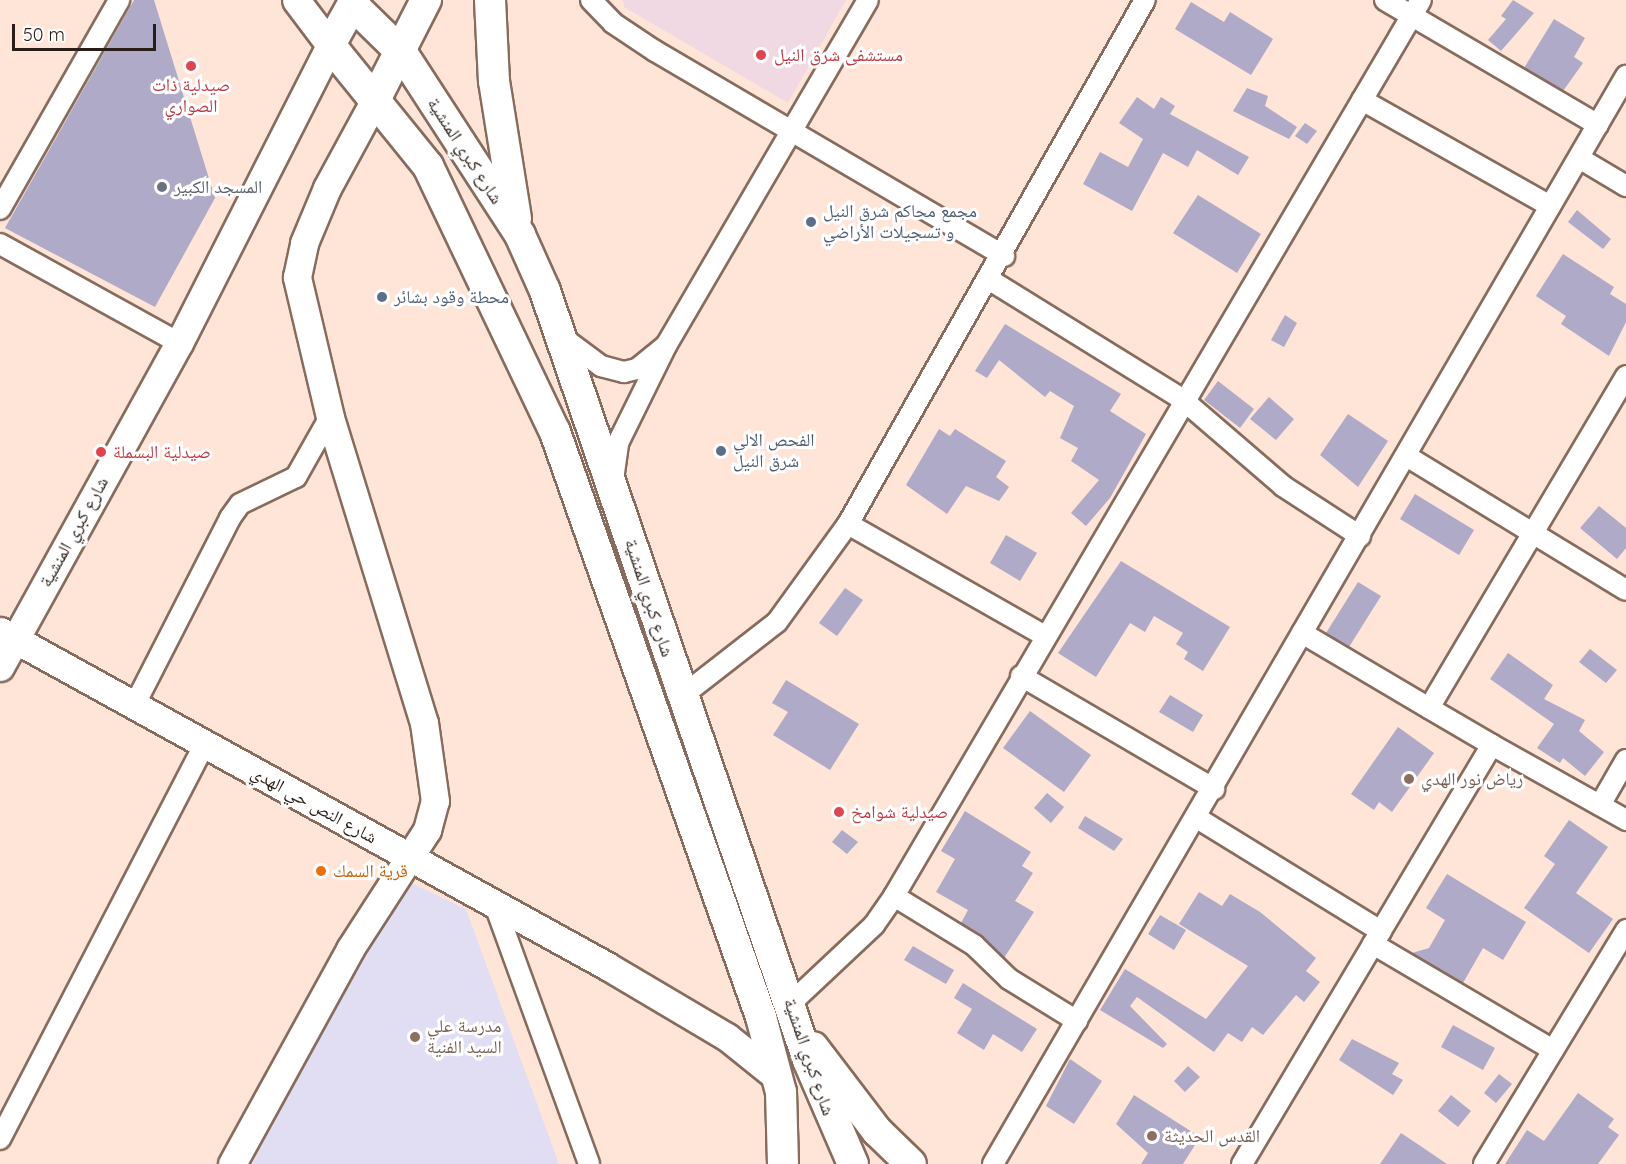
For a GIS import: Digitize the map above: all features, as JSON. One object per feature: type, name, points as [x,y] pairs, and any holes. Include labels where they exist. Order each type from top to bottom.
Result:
[{"type":"main road","points":[[377,96],[402,53],[426,0]]},
{"type":"main road","points":[[490,0],[503,157],[520,235]]},
{"type":"main road","name":"شارع كبري المنشية","points":[[783,1164],[778,1078],[761,1017],[555,432],[442,190],[377,96],[330,45],[352,2],[402,53],[520,235],[562,337],[682,696],[826,1107],[853,1164]]},
{"type":"main road","points":[[801,1032],[877,1131],[911,1164]]},
{"type":"street","points":[[0,209],[119,0]]},
{"type":"street","points":[[296,0],[330,45]]},
{"type":"street","points":[[591,0],[613,24],[791,133],[1004,256]]},
{"type":"street","points":[[612,486],[618,443],[667,344],[868,0]]},
{"type":"street","points":[[682,696],[777,622],[848,524],[1004,256],[1145,0]]},
{"type":"street","points":[[1384,0],[1416,8],[1598,125]]},
{"type":"street","points":[[791,1003],[874,925],[894,896],[1043,635],[1416,8]]},
{"type":"street","name":"شارع كبري المنشية","points":[[0,667],[7,634],[179,343],[330,45]]},
{"type":"street","points":[[993,1164],[1214,789],[1302,633],[1408,457],[1626,76]]},
{"type":"street","points":[[232,1164],[350,949],[427,830],[434,771],[330,417],[297,277],[304,243],[327,188],[377,96]]},
{"type":"street","points":[[1362,100],[1550,206]]},
{"type":"street","points":[[1579,159],[1626,186]]},
{"type":"street","points":[[0,244],[179,343]]},
{"type":"street","points":[[990,280],[1182,399],[1283,486],[1360,536]]},
{"type":"street","points":[[562,337],[602,366],[624,372],[650,360],[667,344]]},
{"type":"street","points":[[1429,708],[1533,534],[1621,397],[1626,376]]},
{"type":"street","points":[[134,706],[230,518],[240,504],[296,477],[310,460],[330,417]]},
{"type":"street","points":[[1408,457],[1626,591]]},
{"type":"street","points":[[848,524],[1043,635]]},
{"type":"street","points":[[1302,633],[1492,745],[1626,820]]},
{"type":"street","name":"شارع النص حي الهدي","points":[[7,634],[700,1020],[778,1078]]},
{"type":"street","points":[[1021,676],[1214,789]]},
{"type":"street","points":[[0,1139],[204,745]]},
{"type":"street","points":[[1242,1164],[1492,745]]},
{"type":"street","points":[[1600,805],[1626,760]]},
{"type":"street","points":[[1197,818],[1377,938],[1553,1050]]},
{"type":"street","points":[[894,896],[969,942],[1009,979],[1077,1021]]},
{"type":"street","points":[[496,908],[589,1164]]},
{"type":"street","points":[[1484,1164],[1626,930]]},
{"type":"shaded area","name":"مستشفى شرق النيل","points":[[623,0],[846,0],[788,103],[624,7]]},
{"type":"shaded area","name":"مدرسة علي السيد الفنية","points":[[409,882],[466,909],[559,1164],[252,1164],[385,907]]},
{"type":"building","points":[[134,0],[154,0],[215,198],[155,307],[5,228]]},
{"type":"building","points":[[1513,0],[1534,13],[1501,51],[1488,40],[1506,19],[1501,16]]},
{"type":"building","points":[[1191,2],[1224,22],[1230,12],[1273,39],[1251,75],[1175,29]]},
{"type":"building","points":[[1554,19],[1585,38],[1574,57],[1583,63],[1563,91],[1524,68]]},
{"type":"building","points":[[1247,88],[1268,96],[1265,106],[1297,127],[1289,139],[1233,111]]},
{"type":"building","points":[[1137,97],[1154,109],[1161,97],[1175,106],[1170,114],[1249,157],[1238,175],[1197,150],[1188,167],[1163,153],[1132,211],[1083,184],[1100,152],[1128,167],[1143,139],[1119,123]]},
{"type":"building","points":[[1305,123],[1317,131],[1307,144],[1295,136]]},
{"type":"building","points":[[1198,195],[1261,234],[1237,273],[1173,233]]},
{"type":"building","points":[[1577,210],[1611,239],[1603,249],[1568,222]]},
{"type":"building","points":[[1563,254],[1614,287],[1610,294],[1626,304],[1626,322],[1609,356],[1561,324],[1566,316],[1536,296]]},
{"type":"building","points":[[1285,315],[1297,323],[1284,347],[1271,340]]},
{"type":"building","points":[[1005,324],[1121,394],[1110,411],[1146,434],[1110,498],[1086,526],[1071,513],[1099,480],[1071,461],[1078,448],[1060,438],[1074,406],[1050,391],[1045,397],[999,360],[987,378],[975,371]]},
{"type":"building","points":[[1218,381],[1254,409],[1240,428],[1204,400]]},
{"type":"building","points":[[1269,397],[1294,419],[1276,440],[1250,419]]},
{"type":"building","points":[[1348,414],[1388,441],[1358,487],[1320,455]]},
{"type":"building","points":[[939,429],[950,436],[955,429],[1006,461],[996,477],[1009,487],[999,501],[966,486],[947,514],[906,485]]},
{"type":"building","points":[[1415,494],[1474,530],[1459,555],[1400,519]]},
{"type":"building","points":[[1599,506],[1626,528],[1626,548],[1617,559],[1580,528]]},
{"type":"building","points":[[1006,535],[1037,553],[1020,581],[990,563]]},
{"type":"building","points":[[1121,561],[1230,627],[1203,671],[1184,659],[1188,652],[1176,644],[1183,633],[1154,616],[1145,632],[1130,623],[1096,677],[1058,653]]},
{"type":"building","points":[[1358,582],[1381,596],[1349,647],[1326,633]]},
{"type":"building","points":[[845,588],[863,600],[837,636],[819,623]]},
{"type":"building","points":[[1590,649],[1617,670],[1606,683],[1579,662]]},
{"type":"building","points":[[1508,653],[1553,685],[1544,699],[1585,720],[1579,731],[1604,752],[1585,776],[1563,758],[1560,763],[1537,748],[1554,724],[1490,679]]},
{"type":"building","points":[[786,680],[859,724],[830,770],[773,735],[788,712],[772,703]]},
{"type":"building","points":[[1170,695],[1203,715],[1193,732],[1159,712]]},
{"type":"building","points":[[1030,711],[1091,755],[1064,792],[1003,748]]},
{"type":"building","points":[[1398,727],[1434,753],[1392,812],[1379,802],[1374,810],[1351,794]]},
{"type":"building","points":[[1047,793],[1064,807],[1051,823],[1034,808]]},
{"type":"building","points":[[965,811],[1031,852],[1022,866],[1033,873],[1015,901],[1034,912],[1004,958],[961,923],[968,910],[936,892],[955,859],[941,851]]},
{"type":"building","points":[[1085,816],[1123,839],[1114,851],[1078,828]]},
{"type":"building","points":[[1569,820],[1608,847],[1576,893],[1613,919],[1589,953],[1524,908],[1555,864],[1544,856]]},
{"type":"building","points":[[842,830],[858,842],[847,854],[832,842]]},
{"type":"building","points":[[1447,874],[1526,922],[1503,960],[1483,948],[1463,983],[1412,953],[1429,948],[1445,920],[1426,908]]},
{"type":"building","points":[[1199,892],[1222,906],[1230,894],[1260,912],[1316,958],[1306,971],[1320,982],[1304,1002],[1296,995],[1263,1035],[1252,1027],[1242,1042],[1228,1033],[1214,1052],[1137,997],[1130,1006],[1167,1044],[1163,1048],[1100,1010],[1125,969],[1206,1019],[1248,966],[1179,924]]},
{"type":"building","points":[[1160,915],[1186,930],[1174,950],[1148,934]]},
{"type":"building","points":[[913,946],[954,970],[946,984],[904,960]]},
{"type":"building","points":[[963,983],[1037,1029],[1022,1052],[993,1034],[984,1050],[957,1033],[972,1009],[954,998]]},
{"type":"building","points":[[1453,1025],[1495,1048],[1483,1070],[1441,1047]]},
{"type":"building","points":[[1352,1039],[1399,1063],[1392,1074],[1403,1080],[1393,1095],[1339,1060]]},
{"type":"building","points":[[1070,1059],[1102,1081],[1074,1124],[1046,1106]]},
{"type":"building","points":[[1188,1066],[1200,1077],[1185,1092],[1174,1081]]},
{"type":"building","points":[[1499,1074],[1512,1084],[1496,1103],[1484,1093]]},
{"type":"building","points":[[1578,1093],[1614,1119],[1608,1127],[1619,1135],[1598,1164],[1505,1164],[1527,1130],[1544,1141]]},
{"type":"building","points":[[1134,1095],[1200,1137],[1183,1164],[1141,1164],[1148,1153],[1116,1124]]},
{"type":"building","points":[[1451,1095],[1471,1111],[1458,1127],[1438,1111]]},
{"type":"building","points":[[1401,1133],[1419,1145],[1447,1164],[1380,1164]]},
{"type":"place","name":"مستشفى شرق النيل","points":[[761,55]]},
{"type":"place","name":"صيدلية ذات الصواري","points":[[191,66]]},
{"type":"place","name":"المسجد الكبير","points":[[162,187]]},
{"type":"place","name":"مجمع محاكم شرق النيل و تسجيلات الأراضي","points":[[811,222]]},
{"type":"place","name":"محطة وقود بشائر","points":[[382,297]]},
{"type":"place","name":"الفحص الالي شرق النيل","points":[[721,451]]},
{"type":"place","name":"صيدلية البسملة","points":[[101,452]]},
{"type":"place","name":"رياض نور الهدي","points":[[1409,779]]},
{"type":"place","name":"صيدلية شوامخ","points":[[839,812]]},
{"type":"place","name":"قرية السمك","points":[[321,871]]},
{"type":"place","name":"مدرسة علي السيد الفنية","points":[[415,1037]]},
{"type":"place","name":"القدس الحديثة","points":[[1152,1136]]}]
